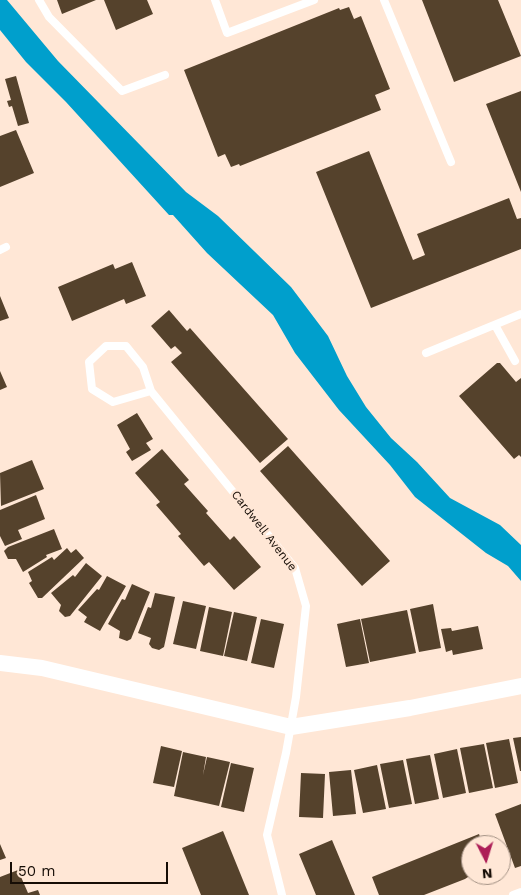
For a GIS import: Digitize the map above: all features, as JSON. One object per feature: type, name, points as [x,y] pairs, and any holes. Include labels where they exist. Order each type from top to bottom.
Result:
[{"type":"street","points":[[0,663],[42,668],[291,727],[410,708],[521,686]]},
{"type":"lane","points":[[39,0],[49,17],[122,91],[165,75]]},
{"type":"lane","points":[[215,0],[227,33],[314,0]]},
{"type":"lane","points":[[384,0],[450,162]]},
{"type":"lane","points":[[426,353],[521,314]]},
{"type":"lane","points":[[496,325],[515,361]]},
{"type":"lane","name":"Cardwell Avenue","points":[[151,391],[112,402],[92,389],[89,362],[106,346],[126,346],[143,367],[151,391],[295,568],[306,606],[291,727],[268,835],[282,895]]},
{"type":"lane","points":[[513,895],[521,892]]},
{"type":"water","points":[[0,0],[7,0],[58,61],[186,192],[218,216],[291,287],[328,336],[347,376],[366,407],[391,438],[417,462],[450,498],[500,525],[521,545],[521,581],[508,566],[486,553],[415,497],[390,465],[339,410],[295,353],[273,315],[207,253],[173,215],[169,215],[66,102],[26,62],[0,30]]},
{"type":"building","points":[[57,0],[96,0],[62,14]]},
{"type":"building","points":[[104,0],[147,0],[153,14],[116,30]]},
{"type":"building","points":[[422,0],[498,0],[521,56],[454,82]]},
{"type":"building","points":[[349,7],[354,19],[361,16],[390,89],[375,95],[381,110],[240,166],[239,164],[231,167],[225,154],[218,157],[184,70],[339,8],[340,10]]},
{"type":"building","points":[[16,76],[29,123],[18,126],[12,106],[9,107],[7,101],[11,100],[5,79]]},
{"type":"building","points":[[521,91],[521,192],[486,104]]},
{"type":"building","points":[[16,130],[34,173],[0,187],[0,136]]},
{"type":"building","points":[[369,151],[413,260],[425,255],[417,234],[509,198],[517,219],[521,218],[521,249],[371,308],[316,172]]},
{"type":"building","points":[[132,262],[146,296],[126,304],[124,299],[72,321],[58,287],[113,264],[115,269]]},
{"type":"building","points":[[0,296],[9,318],[0,321]]},
{"type":"building","points":[[169,310],[187,331],[190,328],[288,439],[260,463],[171,362],[182,353],[175,346],[171,349],[151,326]]},
{"type":"building","points":[[497,363],[500,363],[516,382],[521,378],[521,457],[519,455],[514,459],[459,396]]},
{"type":"building","points":[[0,371],[7,387],[0,390]]},
{"type":"building","points":[[137,413],[153,439],[146,443],[151,450],[132,461],[126,452],[130,449],[117,425]]},
{"type":"building","points":[[288,446],[390,561],[362,586],[260,471]]},
{"type":"building","points":[[162,449],[189,480],[184,484],[208,511],[206,513],[230,540],[234,536],[261,567],[234,590],[209,562],[204,566],[178,536],[181,534],[156,505],[160,502],[135,473]]},
{"type":"building","points":[[32,460],[44,489],[1,506],[0,473]]},
{"type":"building","points":[[36,495],[45,519],[18,530],[22,539],[5,546],[0,536],[0,510]]},
{"type":"building","points":[[54,529],[62,549],[46,555],[47,557],[23,572],[16,559],[8,559],[4,551],[8,547]]},
{"type":"building","points":[[67,548],[71,553],[76,549],[84,558],[42,598],[38,598],[29,583],[32,581],[28,572],[52,557],[54,560]]},
{"type":"building","points":[[86,563],[102,576],[70,616],[65,617],[59,611],[61,605],[51,593],[73,575],[75,577]]},
{"type":"building","points":[[107,576],[126,586],[100,631],[84,622],[87,617],[78,610],[97,589],[99,590]]},
{"type":"building","points":[[132,584],[150,592],[131,639],[127,641],[119,638],[120,631],[108,624],[122,599],[125,600]]},
{"type":"building","points":[[155,593],[175,597],[164,647],[159,650],[152,648],[149,644],[151,638],[138,633],[148,607],[151,608]]},
{"type":"building","points":[[183,601],[206,606],[196,649],[173,644]]},
{"type":"building","points":[[433,604],[441,648],[419,652],[410,609]]},
{"type":"building","points":[[209,607],[232,612],[223,656],[200,651]]},
{"type":"building","points":[[407,610],[416,653],[370,662],[361,619]]},
{"type":"building","points":[[234,612],[257,617],[247,661],[224,656]]},
{"type":"building","points":[[261,619],[284,624],[274,668],[251,663]]},
{"type":"building","points":[[360,619],[369,663],[346,667],[337,624]]},
{"type":"building","points":[[478,626],[483,649],[453,655],[452,650],[446,652],[441,629],[451,628],[452,631]]},
{"type":"building","points":[[521,737],[521,771],[520,771],[513,738]]},
{"type":"building","points":[[509,739],[518,783],[495,788],[486,743]]},
{"type":"building","points":[[484,744],[493,788],[469,793],[460,748]]},
{"type":"building","points":[[161,746],[182,751],[174,787],[153,783]]},
{"type":"building","points":[[457,749],[466,793],[443,798],[434,754]]},
{"type":"building","points":[[183,752],[206,757],[203,775],[207,757],[230,762],[219,806],[174,796]]},
{"type":"building","points":[[430,755],[439,799],[415,804],[406,759]]},
{"type":"building","points":[[403,760],[412,804],[389,808],[380,764]]},
{"type":"building","points":[[231,763],[254,768],[244,812],[221,807]]},
{"type":"building","points":[[377,765],[386,809],[363,813],[354,770]]},
{"type":"building","points":[[351,770],[356,814],[333,816],[329,772]]},
{"type":"building","points":[[301,773],[325,774],[323,818],[299,817]]},
{"type":"building","points":[[521,804],[521,866],[515,868],[511,857],[511,835],[503,835],[495,814]]},
{"type":"building","points":[[223,831],[249,895],[201,895],[182,848]]},
{"type":"building","points":[[332,840],[355,895],[316,895],[299,854]]},
{"type":"building","points":[[461,841],[461,881],[424,895],[379,895],[372,877]]},
{"type":"building","points":[[0,844],[6,858],[0,860]]},
{"type":"building","points":[[18,870],[28,893],[38,890],[40,895],[0,895],[0,877]]}]
